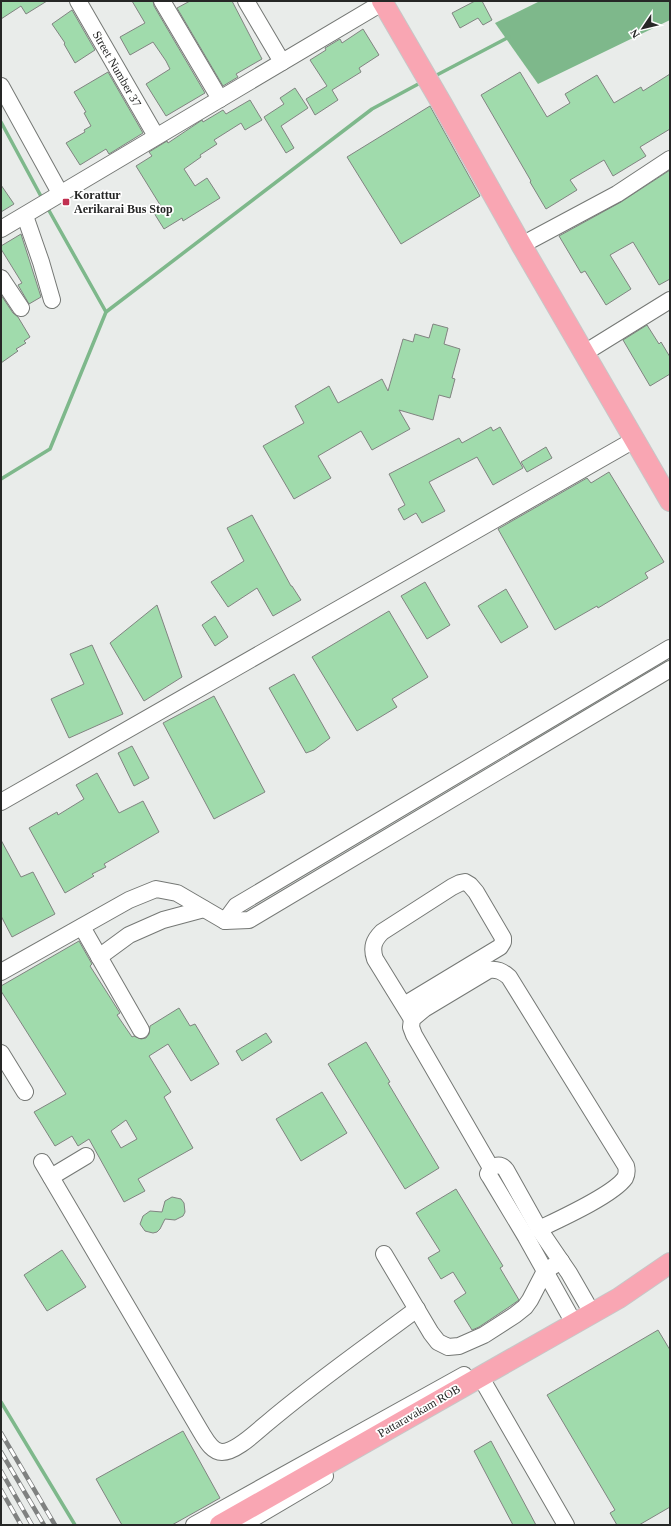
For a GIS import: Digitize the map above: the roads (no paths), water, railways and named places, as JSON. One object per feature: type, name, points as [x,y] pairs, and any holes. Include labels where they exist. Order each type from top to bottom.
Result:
[{"type":"main road","points":[[386,1],[594,347],[670,501]]},
{"type":"main road","points":[[446,101],[522,246],[639,437],[670,479]]},
{"type":"main road","name":"Pattaravakam ROB","points":[[220,1525],[670,1269]]},
{"type":"street","name":"Street Number 37","points":[[79,1],[156,136]]},
{"type":"street","points":[[162,1],[220,99]]},
{"type":"street","points":[[246,1],[282,62]]},
{"type":"street","points":[[1,229],[386,1]]},
{"type":"street","points":[[1,86],[55,196]]},
{"type":"street","points":[[531,240],[617,194],[670,159]]},
{"type":"street","points":[[22,217],[42,262],[52,300]]},
{"type":"street","points":[[1,278],[21,308]]},
{"type":"street","points":[[594,347],[670,300]]},
{"type":"street","points":[[1,802],[639,437]]},
{"type":"street","points":[[225,921],[236,906],[670,648]]},
{"type":"street","points":[[1,972],[129,900],[156,889],[177,893],[225,921],[248,920],[670,669]]},
{"type":"street","points":[[557,716],[566,730]]},
{"type":"street","points":[[324,855],[332,870]]},
{"type":"street","points":[[404,1005],[500,947],[503,942],[503,938],[476,892],[465,882],[452,887],[382,932],[374,941],[373,953],[375,959],[412,1020],[411,1027],[414,1034],[491,1168]]},
{"type":"street","points":[[99,957],[129,935],[163,920],[204,909]]},
{"type":"street","points":[[82,927],[141,1030]]},
{"type":"street","points":[[412,1020],[424,1009],[484,972],[496,969],[503,972],[509,977],[626,1166],[626,1176],[608,1193],[539,1229]]},
{"type":"street","points":[[1,1054],[25,1092]]},
{"type":"street","points":[[51,1178],[86,1156]]},
{"type":"street","points":[[42,1162],[200,1432],[212,1448],[221,1452],[231,1450],[245,1440],[297,1398],[417,1309]]},
{"type":"street","points":[[570,1316],[488,1174],[491,1168],[495,1165],[504,1167],[539,1229],[561,1261],[588,1306]]},
{"type":"street","points":[[384,1254],[438,1342],[448,1347],[459,1346],[484,1335],[515,1315],[530,1300],[545,1271],[561,1261]]},
{"type":"street","points":[[194,1525],[588,1306],[670,1269]]},
{"type":"street","points":[[242,1525],[484,1383],[670,1269]]},
{"type":"street","points":[[484,1383],[566,1525]]},
{"type":"waterway","points":[[433,77],[509,37]]},
{"type":"waterway","points":[[1,479],[50,449],[106,312],[372,109],[422,82]]},
{"type":"waterway","points":[[1,122],[43,200]]},
{"type":"waterway","points":[[47,207],[106,312]]},
{"type":"waterway","points":[[1,1402],[75,1525]]},
{"type":"railway","points":[[1,1433],[55,1525]]},
{"type":"railway","points":[[1,1452],[44,1525]]},
{"type":"railway","points":[[1,1471],[32,1525]]},
{"type":"railway","points":[[1,1490],[21,1525]]},
{"type":"place","name":"Korattur Aerikarai Bus Stop","points":[[66,202]]}]
